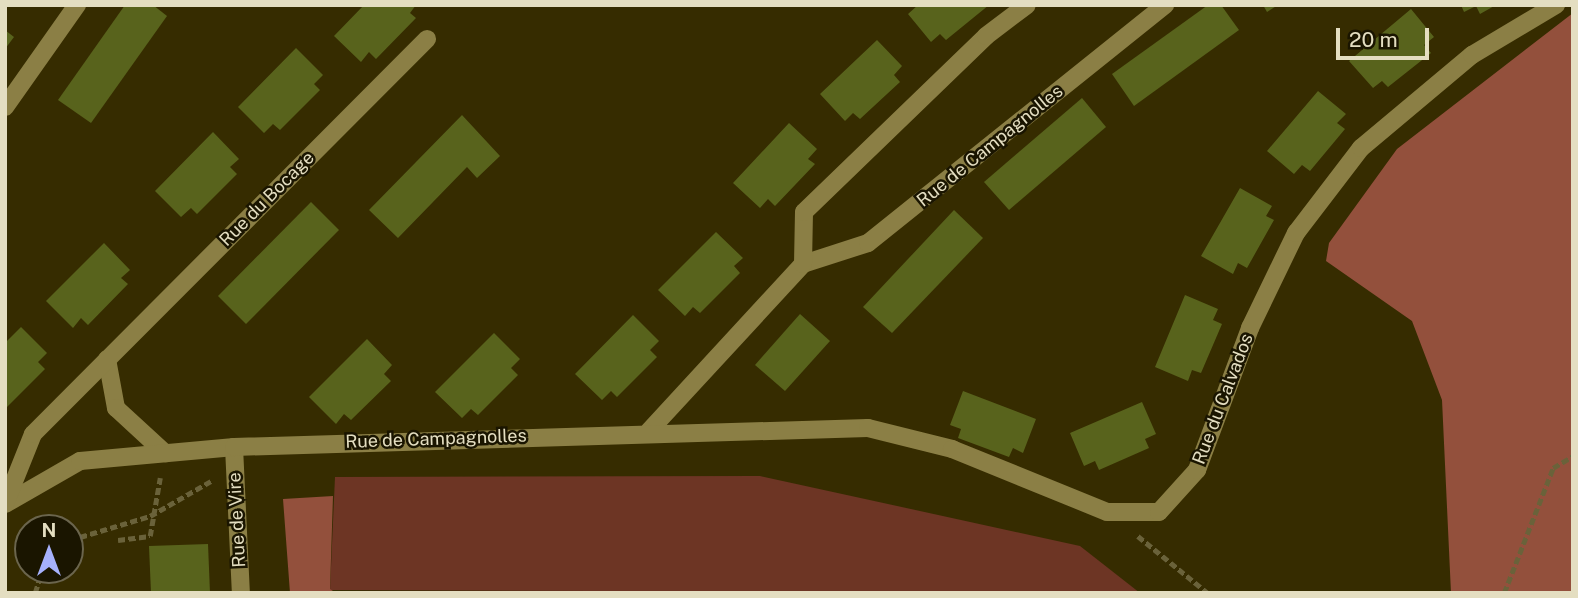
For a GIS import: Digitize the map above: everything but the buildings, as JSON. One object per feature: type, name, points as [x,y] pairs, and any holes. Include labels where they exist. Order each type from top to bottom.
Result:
[{"type":"street","points":[[5,107],[77,5]]},
{"type":"street","points":[[803,264],[804,212],[986,36],[1027,5]]},
{"type":"street","name":"Rue de Campagnolles","points":[[6,504],[80,461],[233,447],[649,431],[803,264],[868,243],[1165,5]]},
{"type":"street","name":"Rue du Calvados","points":[[649,431],[868,428],[952,449],[1107,512],[1159,512],[1197,470],[1250,328],[1296,233],[1361,148],[1472,55],[1556,5]]},
{"type":"street","name":"Rue du Bocage","points":[[6,504],[33,435],[427,39]]},
{"type":"street","points":[[107,359],[116,408],[165,453]]},
{"type":"street","name":"Rue de Vire","points":[[233,447],[241,593]]},
{"type":"path","points":[[118,540],[150,536],[150,516],[165,453]]},
{"type":"path","points":[[1504,593],[1553,468],[1573,456]]},
{"type":"path","points":[[84,536],[150,516],[235,471]]},
{"type":"path","points":[[1107,512],[1208,593]]},
{"type":"shaded area","points":[[1573,13],[1573,593],[1451,593],[1442,400],[1412,321],[1326,261],[1329,243],[1397,149]]},
{"type":"shaded area","points":[[760,476],[1080,546],[1140,593],[330,590],[335,477]]},
{"type":"shaded area","points":[[333,496],[330,589],[336,593],[290,593],[283,499]]}]
